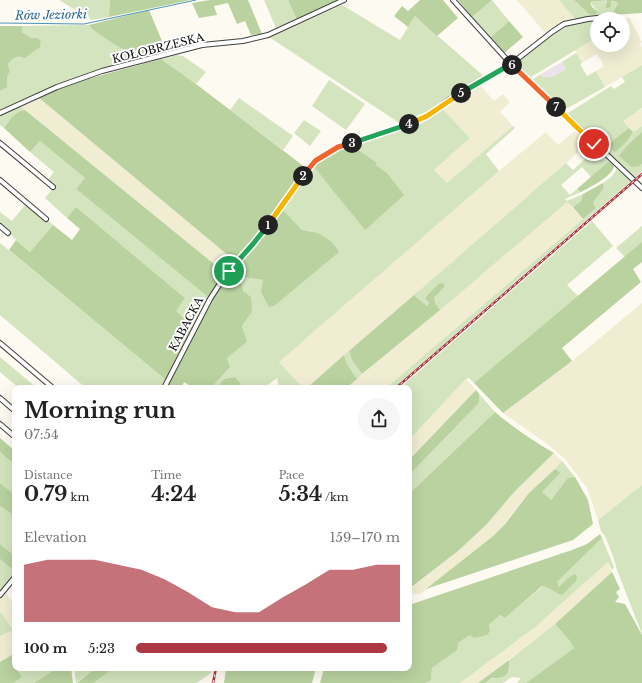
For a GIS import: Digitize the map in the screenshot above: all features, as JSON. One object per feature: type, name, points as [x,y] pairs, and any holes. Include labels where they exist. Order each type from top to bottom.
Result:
[{"type":"street","name":"KOŁOBRZESKA","points":[[0,113],[57,87],[102,71],[202,45],[243,41],[268,35],[344,0]]},
{"type":"street","points":[[453,0],[511,64],[642,188]]},
{"type":"street","name":"KABACKA","points":[[166,385],[210,299],[221,282],[253,244],[315,161],[338,147],[384,133],[422,118],[450,99],[511,64],[541,39],[564,24],[590,19]]},
{"type":"street","points":[[0,143],[53,187]]},
{"type":"street","points":[[0,180],[46,219]]},
{"type":"street","points":[[0,226],[8,233]]},
{"type":"street","points":[[0,344],[49,385]]},
{"type":"street","points":[[0,398],[12,408]]},
{"type":"street","points":[[0,424],[12,434]]},
{"type":"street","points":[[0,595],[12,581]]},
{"type":"shaded area","points":[[517,0],[559,0],[576,20],[555,28],[553,27],[546,34]]},
{"type":"shaded area","points":[[630,19],[642,42],[640,44],[642,48],[642,65],[605,87],[596,71],[604,66],[597,54],[582,63],[575,50],[590,41],[590,52],[630,52]]},
{"type":"shaded area","points":[[562,62],[566,69],[551,78],[544,78],[539,75]]},
{"type":"shaded area","points":[[480,85],[494,101],[503,94],[510,102],[500,112],[513,126],[447,183],[434,170],[470,138],[442,108]]},
{"type":"shaded area","points":[[38,97],[235,261],[225,273],[19,105]]},
{"type":"shaded area","points":[[642,108],[642,126],[633,132],[623,121]]},
{"type":"shaded area","points":[[576,130],[589,143],[310,385],[300,385],[279,362],[546,132],[558,145]]},
{"type":"shaded area","points":[[567,201],[583,219],[389,385],[350,385]]},
{"type":"shaded area","points":[[642,303],[642,485],[598,520],[587,488],[566,460],[546,443],[503,413],[572,361]]},
{"type":"shaded area","points":[[466,379],[476,390],[412,457],[412,437]]},
{"type":"shaded area","points":[[554,453],[562,461],[529,493],[492,537],[421,594],[414,594],[412,592],[412,588],[458,551],[487,524],[515,491]]},
{"type":"shaded area","points":[[608,562],[612,572],[555,624],[478,683],[460,683],[535,627]]},
{"type":"shaded area","points":[[5,592],[12,602],[12,629],[0,611],[0,598]]},
{"type":"shaded area","points":[[12,630],[12,655],[0,662],[0,636]]},
{"type":"green space","points":[[59,0],[110,0],[109,17],[92,20]]},
{"type":"green space","points":[[110,0],[191,0],[109,17]]},
{"type":"green space","points":[[210,0],[248,0],[262,34],[251,35],[245,21],[237,24],[228,3],[214,6],[217,15],[199,18],[192,3]]},
{"type":"green space","points":[[264,0],[288,0],[297,20],[276,28]]},
{"type":"green space","points":[[288,0],[339,0],[297,20]]},
{"type":"green space","points":[[420,0],[443,0],[458,18],[437,36],[415,16],[408,27],[394,16],[402,6],[408,11]]},
{"type":"green space","points":[[458,0],[492,0],[472,17]]},
{"type":"green space","points":[[492,0],[509,21],[490,38],[472,17]]},
{"type":"green space","points":[[559,0],[574,0],[590,14],[590,18],[576,20]]},
{"type":"green space","points":[[574,0],[607,0],[590,2],[592,7],[598,12],[590,12],[589,14]]},
{"type":"green space","points":[[607,0],[606,3],[616,1],[618,4],[613,12],[598,12],[590,2]]},
{"type":"green space","points":[[607,0],[642,0],[642,13],[613,12],[618,4],[615,1],[611,1],[611,6],[606,8]]},
{"type":"green space","points":[[342,5],[400,40],[415,16],[486,78],[449,97],[426,114],[401,124],[269,37]]},
{"type":"green space","points":[[149,10],[167,53],[149,58],[130,48],[126,50],[117,46],[92,29],[89,25]]},
{"type":"green space","points":[[509,21],[523,37],[504,53],[490,38]]},
{"type":"green space","points":[[590,21],[590,41],[531,77],[515,64],[515,62],[542,40],[566,25]]},
{"type":"green space","points":[[89,25],[92,29],[149,58],[84,75],[0,110],[0,91],[7,86],[7,77],[10,71],[8,64],[12,58],[26,55],[37,49],[41,41],[38,38],[33,38],[22,32],[22,26]]},
{"type":"green space","points":[[0,26],[22,26],[22,32],[32,38],[38,38],[41,41],[40,47],[25,58],[13,58],[8,64],[10,71],[7,77],[7,87],[0,91]]},
{"type":"green space","points":[[576,53],[587,76],[596,71],[605,87],[564,110],[565,109],[560,108],[531,81],[539,75],[543,77],[550,77],[566,69],[562,62]]},
{"type":"green space","points":[[177,55],[183,56],[206,72],[196,84],[161,59]]},
{"type":"green space","points":[[161,59],[306,168],[256,238],[235,261],[38,97],[80,81]]},
{"type":"green space","points":[[642,65],[642,108],[623,121],[629,128],[608,144],[615,153],[628,140],[633,132],[642,126],[642,132],[639,135],[640,166],[642,164],[642,171],[635,178],[568,115],[568,113],[611,86],[614,89],[625,82],[622,77]]},
{"type":"green space","points":[[329,80],[365,104],[346,130],[312,106]]},
{"type":"green space","points":[[239,98],[293,136],[283,150],[230,110]]},
{"type":"green space","points":[[19,105],[25,110],[15,114],[4,128],[0,125],[0,116]]},
{"type":"green space","points":[[442,108],[470,138],[434,170],[447,183],[513,126],[515,128],[486,154],[499,171],[279,362],[300,385],[278,385],[277,378],[268,385],[241,385],[234,377],[224,379],[219,385],[214,385],[230,367],[227,358],[247,342],[242,326],[252,312],[241,283],[232,278],[237,273],[248,278],[263,280],[313,231],[302,230],[282,209],[314,167],[365,229],[387,173],[376,165],[376,162],[360,151],[356,144],[411,125]]},
{"type":"green space","points":[[25,110],[225,273],[208,297],[76,189],[85,178],[40,141],[30,152],[4,128],[15,114]]},
{"type":"green space","points":[[304,120],[321,131],[310,146],[294,133]]},
{"type":"green space","points":[[629,128],[633,132],[628,140],[615,153],[608,144]]},
{"type":"green space","points":[[642,132],[642,164],[640,166],[632,167],[619,156]]},
{"type":"green space","points":[[40,141],[85,178],[76,189],[208,297],[193,327],[175,311],[185,298],[76,207],[67,218],[45,198],[54,187],[47,181],[54,172],[30,152]]},
{"type":"green space","points":[[356,144],[360,151],[376,162],[376,165],[387,173],[404,195],[365,230],[314,167],[333,152]]},
{"type":"green space","points":[[597,148],[609,161],[591,177],[582,167],[561,185],[570,195],[577,189],[581,192],[565,199],[567,201],[583,194],[581,201],[573,207],[567,202],[440,310],[436,305],[434,298],[445,286],[438,284],[432,292],[427,306],[414,295],[566,163],[573,170]]},
{"type":"green space","points":[[609,161],[614,165],[613,169],[606,177],[581,192],[577,189]]},
{"type":"green space","points":[[617,169],[631,181],[397,385],[390,385],[596,208],[593,203],[604,187],[603,183],[611,177]]},
{"type":"green space","points":[[603,183],[603,189],[593,203],[596,208],[583,219],[573,207],[581,201],[583,194]]},
{"type":"green space","points":[[26,204],[46,222],[48,220],[53,225],[30,252],[0,225],[0,212],[12,221]]},
{"type":"green space","points":[[76,207],[185,298],[176,311],[193,327],[166,380],[9,250],[16,240],[30,252],[53,225],[72,240],[80,229],[67,218]]},
{"type":"green space","points":[[282,209],[302,230],[324,236],[336,247],[339,252],[274,306],[269,307],[261,292],[263,280],[248,278],[237,273],[233,278],[241,283],[244,292],[251,297],[252,312],[242,326],[247,342],[227,358],[230,367],[214,385],[189,385],[184,382],[182,385],[168,385],[212,300],[227,277],[256,245]]},
{"type":"green space","points":[[592,221],[613,246],[567,285],[578,296],[474,383],[469,378],[466,379],[412,437],[412,385],[403,385]]},
{"type":"green space","points":[[642,226],[642,242],[625,257],[616,248]]},
{"type":"green space","points":[[642,242],[642,262],[633,269],[641,282],[562,348],[572,361],[503,413],[474,383]]},
{"type":"green space","points":[[0,243],[166,380],[163,385],[82,385],[0,315]]},
{"type":"green space","points":[[443,283],[445,286],[434,298],[436,305],[440,310],[362,374],[352,360],[349,351],[414,295],[427,306],[429,302],[425,299],[426,297],[438,284]]},
{"type":"green space","points":[[349,351],[352,360],[362,374],[357,379],[347,364],[344,355]]},
{"type":"green space","points":[[344,355],[347,364],[357,379],[350,385],[310,385]]},
{"type":"green space","points":[[0,357],[33,385],[15,385],[0,372]]},
{"type":"green space","points":[[235,377],[242,385],[219,385],[224,379]]},
{"type":"green space","points":[[476,390],[480,397],[478,404],[412,472],[412,457]]},
{"type":"green space","points":[[479,394],[495,412],[412,491],[412,472],[478,404],[480,399]]},
{"type":"green space","points":[[495,412],[524,434],[554,453],[515,491],[487,524],[458,551],[412,587],[412,491]]},
{"type":"green space","points":[[0,438],[12,448],[12,462],[0,452]]},
{"type":"green space","points":[[0,452],[12,462],[12,493],[0,483]]},
{"type":"green space","points":[[562,461],[575,477],[568,479],[551,500],[541,492],[559,473],[555,469]]},
{"type":"green space","points":[[555,469],[560,473],[542,492],[551,500],[568,478],[575,477],[588,500],[593,524],[573,540],[426,589],[492,537],[505,524],[529,493]]},
{"type":"green space","points":[[0,483],[12,493],[12,514],[0,506]]},
{"type":"green space","points":[[642,485],[642,634],[598,520]]},
{"type":"green space","points":[[0,506],[12,514],[12,554],[0,544]]},
{"type":"green space","points":[[600,534],[602,538],[557,582],[559,587],[568,578],[575,574],[577,576],[576,581],[562,595],[542,586],[505,618],[500,615],[489,625],[490,631],[487,635],[474,638],[470,635],[458,643],[457,650],[432,668],[431,680],[425,683],[320,683],[323,671],[412,671],[412,604],[587,544]]},
{"type":"green space","points":[[602,538],[614,567],[612,570],[608,562],[535,627],[460,683],[425,683],[431,679],[432,668],[456,650],[458,643],[470,635],[489,630],[489,625],[500,615],[505,618],[543,586],[549,587],[557,594],[559,587],[557,582]]},
{"type":"green space","points":[[0,544],[12,554],[12,569],[0,559]]},
{"type":"green space","points":[[0,559],[12,569],[12,578],[0,592]]},
{"type":"green space","points":[[612,572],[620,589],[616,592],[619,597],[615,602],[625,604],[642,635],[642,683],[526,683],[574,648],[555,624]]},
{"type":"green space","points":[[0,611],[12,630],[0,636]]},
{"type":"green space","points":[[555,624],[574,648],[526,683],[517,683],[521,678],[512,677],[503,683],[485,683],[490,679],[502,678],[508,673],[510,668],[509,660]]},
{"type":"green space","points":[[12,655],[12,671],[18,671],[22,677],[14,683],[0,683],[0,662]]},
{"type":"green space","points":[[509,660],[509,669],[504,677],[492,678],[485,683],[478,683]]},
{"type":"green space","points":[[18,671],[52,671],[34,683],[14,683],[22,677]]},
{"type":"green space","points":[[52,671],[71,671],[73,683],[34,683]]},
{"type":"green space","points":[[74,671],[91,671],[76,683]]},
{"type":"green space","points":[[91,671],[109,671],[94,683],[77,683]]},
{"type":"green space","points":[[109,671],[211,671],[211,673],[197,683],[94,683]]},
{"type":"green space","points":[[226,671],[315,671],[312,683],[224,683]]},
{"type":"waterway","name":"Rów Jeziorki","points":[[0,23],[84,24],[196,0]]},
{"type":"railway","points":[[399,385],[642,174]]},
{"type":"railway","points":[[213,683],[215,671]]},
{"type":"route","points":[[229,271],[253,244],[315,161],[338,147],[384,133],[427,116],[450,99],[511,64],[594,144]]}]
